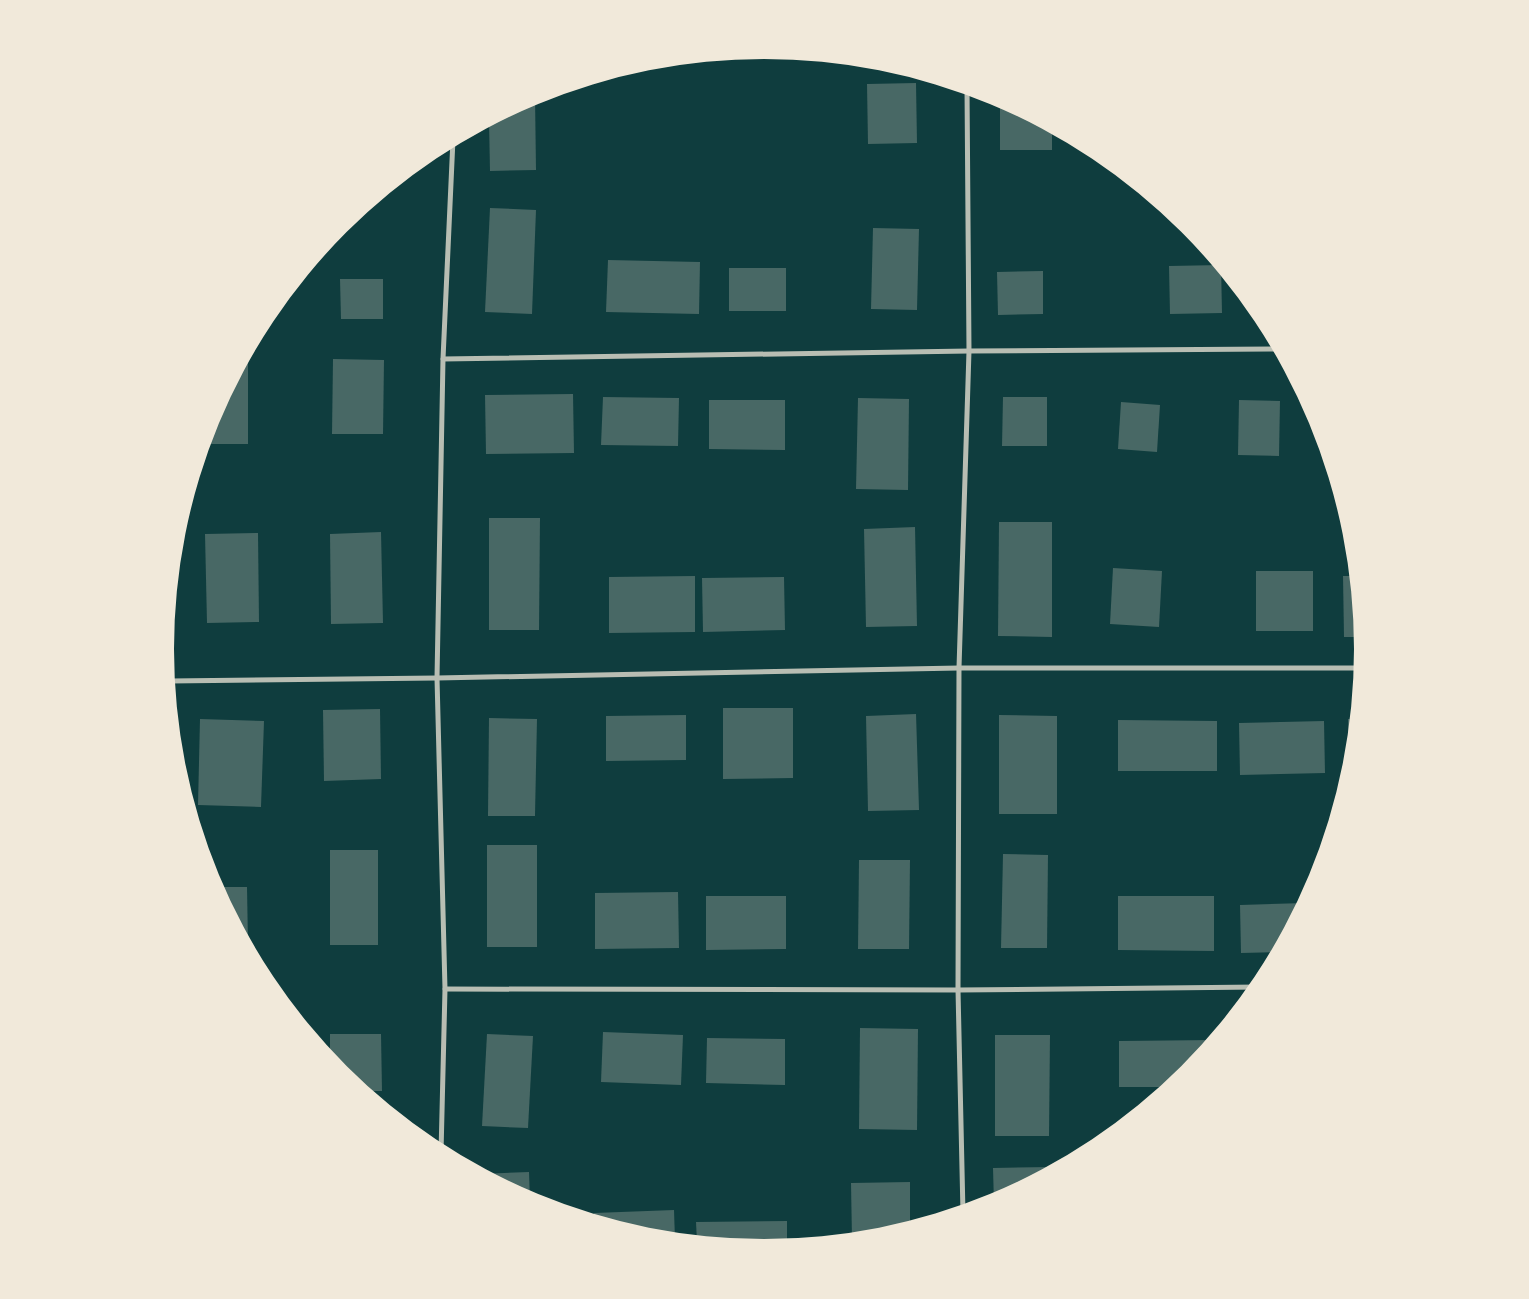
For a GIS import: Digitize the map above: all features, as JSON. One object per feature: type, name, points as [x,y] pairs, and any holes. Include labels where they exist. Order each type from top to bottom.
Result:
[{"type":"street","points":[[962,1206],[958,990],[959,668],[969,351],[967,95]]},
{"type":"street","points":[[441,1144],[445,989],[437,678],[444,359],[453,148]]},
{"type":"street","points":[[444,359],[969,351],[1273,349]]},
{"type":"street","points":[[175,681],[959,668],[1355,668]]},
{"type":"street","points":[[445,989],[958,990],[1249,987]]},
{"type":"building","points":[[916,83],[917,143],[868,144],[867,84]]},
{"type":"building","points":[[535,105],[536,170],[490,171],[489,127]]},
{"type":"building","points":[[1000,108],[1052,134],[1052,150],[1000,150]]},
{"type":"building","points":[[490,208],[536,210],[532,314],[485,312]]},
{"type":"building","points":[[873,228],[919,229],[917,310],[871,309]]},
{"type":"building","points":[[608,260],[700,262],[699,314],[606,312]]},
{"type":"building","points":[[1213,265],[1221,275],[1222,313],[1170,314],[1169,266]]},
{"type":"building","points":[[729,268],[786,268],[786,311],[729,311]]},
{"type":"building","points":[[1043,271],[1043,314],[998,315],[997,272]]},
{"type":"building","points":[[340,279],[383,279],[383,319],[341,319]]},
{"type":"building","points":[[333,359],[384,360],[383,434],[332,434]]},
{"type":"building","points":[[248,363],[248,444],[211,444],[235,388]]},
{"type":"building","points":[[573,394],[574,453],[486,454],[485,395]]},
{"type":"building","points":[[603,397],[679,398],[678,446],[601,445]]},
{"type":"building","points":[[1003,397],[1047,397],[1047,446],[1002,446]]},
{"type":"building","points":[[858,398],[909,399],[908,490],[856,489]]},
{"type":"building","points":[[709,400],[785,400],[785,450],[709,449]]},
{"type":"building","points":[[1239,400],[1280,401],[1279,456],[1238,455]]},
{"type":"building","points":[[1121,402],[1160,405],[1157,452],[1118,449]]},
{"type":"building","points":[[489,518],[540,518],[539,630],[489,630]]},
{"type":"building","points":[[999,522],[1052,522],[1052,637],[998,636]]},
{"type":"building","points":[[915,527],[917,626],[866,627],[864,529]]},
{"type":"building","points":[[381,532],[383,623],[331,624],[330,534]]},
{"type":"building","points":[[258,533],[259,622],[207,623],[205,534]]},
{"type":"building","points":[[1113,568],[1162,571],[1159,627],[1110,624]]},
{"type":"building","points":[[1256,571],[1313,571],[1313,631],[1256,631]]},
{"type":"building","points":[[695,576],[695,632],[609,633],[609,577]]},
{"type":"building","points":[[1343,576],[1350,576],[1355,637],[1344,637]]},
{"type":"building","points":[[784,577],[785,630],[703,632],[702,578]]},
{"type":"building","points":[[723,708],[793,708],[793,778],[723,779]]},
{"type":"building","points":[[380,709],[381,779],[324,781],[323,710]]},
{"type":"building","points":[[916,714],[919,810],[868,811],[866,716]]},
{"type":"building","points":[[686,715],[686,760],[606,761],[606,716]]},
{"type":"building","points":[[999,715],[1057,716],[1057,814],[999,814]]},
{"type":"building","points":[[489,718],[537,719],[535,816],[488,816]]},
{"type":"building","points":[[200,719],[264,721],[261,807],[198,805]]},
{"type":"building","points":[[1348,719],[1351,719],[1350,727],[1348,740]]},
{"type":"building","points":[[1118,720],[1217,721],[1217,771],[1118,771]]},
{"type":"building","points":[[1324,721],[1325,773],[1240,775],[1239,723]]},
{"type":"building","points":[[487,845],[537,845],[537,947],[487,947]]},
{"type":"building","points":[[330,850],[378,850],[378,945],[330,945]]},
{"type":"building","points":[[1003,854],[1048,855],[1047,948],[1001,948]]},
{"type":"building","points":[[859,860],[910,860],[909,949],[858,949]]},
{"type":"building","points":[[224,887],[247,887],[248,935]]},
{"type":"building","points":[[678,892],[679,948],[595,949],[595,893]]},
{"type":"building","points":[[706,896],[786,896],[786,949],[706,950]]},
{"type":"building","points":[[1118,896],[1214,896],[1214,951],[1118,950]]},
{"type":"building","points":[[1298,903],[1272,952],[1241,953],[1240,905]]},
{"type":"building","points":[[860,1028],[918,1029],[917,1130],[859,1129]]},
{"type":"building","points":[[603,1032],[683,1035],[681,1085],[601,1082]]},
{"type":"building","points":[[330,1034],[381,1034],[382,1091],[372,1091],[330,1049]]},
{"type":"building","points":[[487,1034],[533,1036],[528,1128],[482,1126]]},
{"type":"building","points":[[995,1035],[1050,1035],[1049,1136],[995,1136]]},
{"type":"building","points":[[707,1038],[785,1039],[785,1085],[706,1083]]},
{"type":"building","points":[[1208,1040],[1161,1087],[1119,1087],[1119,1041]]},
{"type":"building","points":[[1049,1167],[994,1194],[993,1168]]},
{"type":"building","points":[[529,1172],[530,1191],[503,1179],[493,1173]]},
{"type":"building","points":[[910,1182],[910,1222],[852,1233],[851,1183]]},
{"type":"building","points":[[674,1210],[675,1233],[612,1220],[594,1215],[594,1213]]},
{"type":"building","points":[[787,1221],[787,1239],[726,1239],[697,1236],[696,1222]]}]
